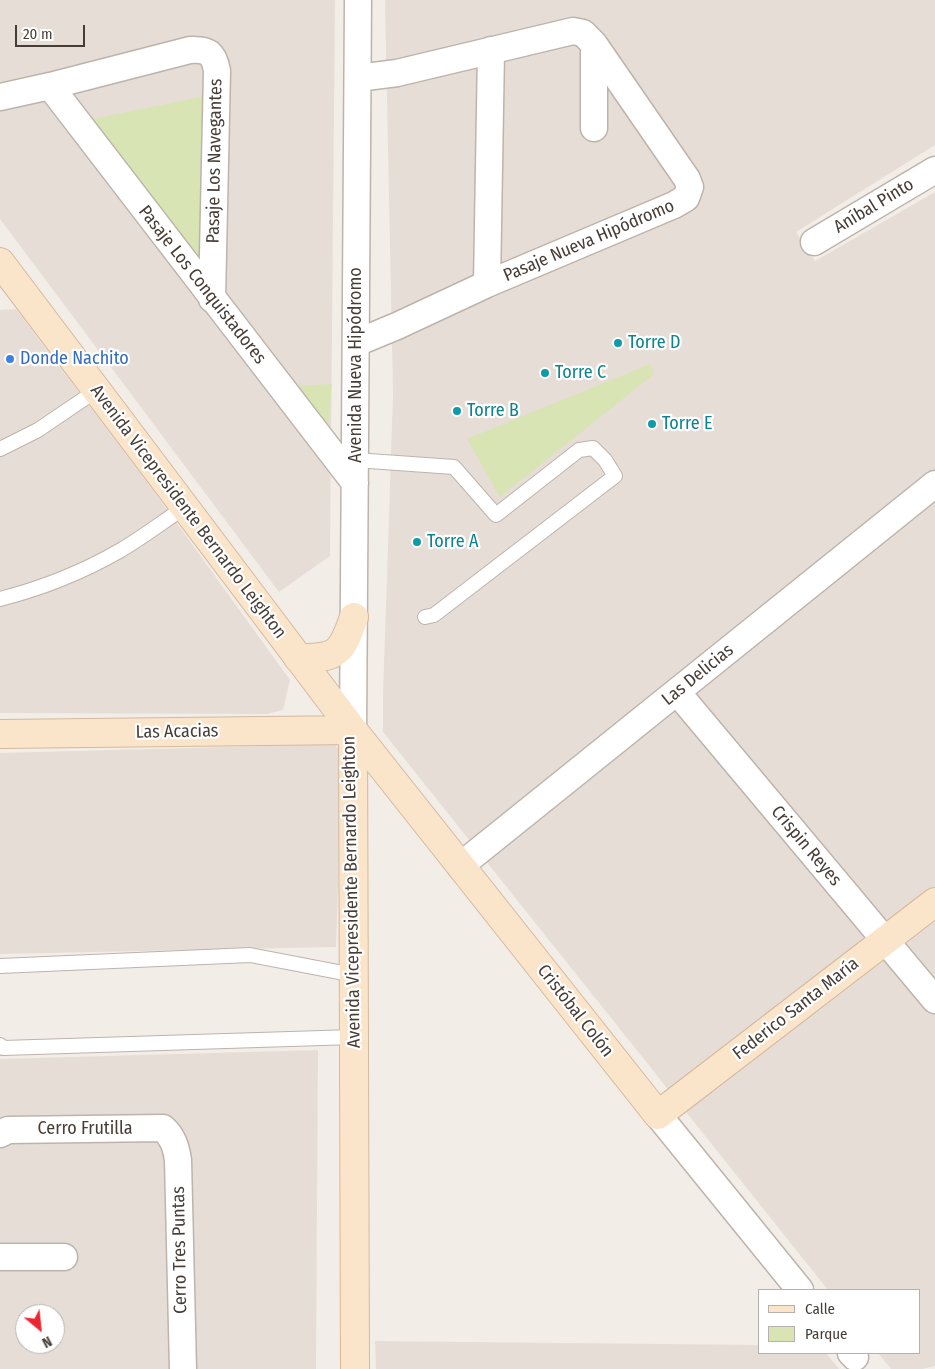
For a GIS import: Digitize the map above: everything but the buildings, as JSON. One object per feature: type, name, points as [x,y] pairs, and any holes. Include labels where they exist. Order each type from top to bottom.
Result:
[{"type":"main road","name":"Avenida Vicepresidente Bernardo Leighton","points":[[0,262],[353,730],[354,1369]]},
{"type":"main road","points":[[298,658],[319,658],[327,656],[340,648],[346,642],[354,616]]},
{"type":"main road","name":"Las Acacias","points":[[0,734],[353,730]]},
{"type":"main road","name":"Cristóbal Colón","points":[[353,730],[658,1115]]},
{"type":"main road","name":"Federico Santa María","points":[[658,1115],[935,902]]},
{"type":"street","name":"Avenida Nueva Hipódromo","points":[[353,730],[358,0]]},
{"type":"street","name":"Pasaje Nueva Hipódromo","points":[[356,343],[487,284],[683,201],[690,187],[687,179],[594,44],[583,33],[573,32],[397,73],[358,78]]},
{"type":"street","points":[[594,44],[594,128]]},
{"type":"street","name":"Pasaje Los Navegantes","points":[[50,86],[190,50],[202,49],[211,54],[215,62],[216,71],[212,298]]},
{"type":"street","name":"Pasaje Nueva Hipódromo","points":[[487,284],[491,50]]},
{"type":"street","points":[[0,96],[50,86]]},
{"type":"street","name":"Pasaje Los Conquistadores","points":[[50,86],[212,298],[355,471]]},
{"type":"street","name":"Aníbal Pinto","points":[[814,242],[935,170]]},
{"type":"street","name":"Las Delicias","points":[[460,866],[935,484]]},
{"type":"street","name":"Crispin Reyes","points":[[677,692],[935,1000]]},
{"type":"street","name":"Cristóbal Colón","points":[[658,1115],[799,1289]]},
{"type":"street","name":"Cerro Frutilla","points":[[0,1134],[8,1130],[153,1128],[163,1128],[169,1133]]},
{"type":"street","name":"Cerro Tres Puntas","points":[[169,1133],[177,1151],[178,1160],[183,1369]]},
{"type":"street","points":[[0,1257],[64,1258]]},
{"type":"lane","points":[[0,449],[38,430],[97,390]]},
{"type":"lane","points":[[355,471],[454,467],[496,515],[579,450],[593,448],[605,460],[615,476],[434,615],[425,617]]},
{"type":"lane","points":[[0,599],[58,581],[91,566],[123,549],[185,507]]},
{"type":"lane","points":[[0,966],[250,955],[354,975]]},
{"type":"lane","points":[[0,1046],[3,1048],[354,1037]]},
{"type":"shaded area","points":[[0,0],[335,0],[330,556],[279,592],[0,219]]},
{"type":"shaded area","points":[[385,0],[935,0],[935,145],[796,232],[815,261],[935,192],[935,1366],[922,1369],[891,1369],[879,1354],[920,1354],[920,1289],[827,1289],[383,732],[393,395]]},
{"type":"shaded area","points":[[16,309],[150,486],[290,680],[283,710],[267,714],[0,713],[0,310]]},
{"type":"shaded area","points":[[335,744],[342,755],[336,947],[0,954],[0,753]]},
{"type":"shaded area","points":[[318,1050],[316,1369],[0,1369],[0,1059]]},
{"type":"shaded area","points":[[375,1341],[758,1345],[758,1354],[827,1354],[839,1369],[376,1369]]},
{"type":"green space","points":[[206,96],[203,265],[87,120]]},
{"type":"green space","points":[[650,364],[654,374],[500,497],[467,439]]},
{"type":"green space","points":[[332,384],[327,436],[293,386]]},
{"type":"place","name":"Torre D","points":[[618,343]]},
{"type":"place","name":"Donde Nachito","points":[[10,359]]},
{"type":"place","name":"Torre C","points":[[545,373]]},
{"type":"place","name":"Torre B","points":[[457,411]]},
{"type":"place","name":"Torre E","points":[[652,424]]},
{"type":"place","name":"Torre A","points":[[417,542]]}]
